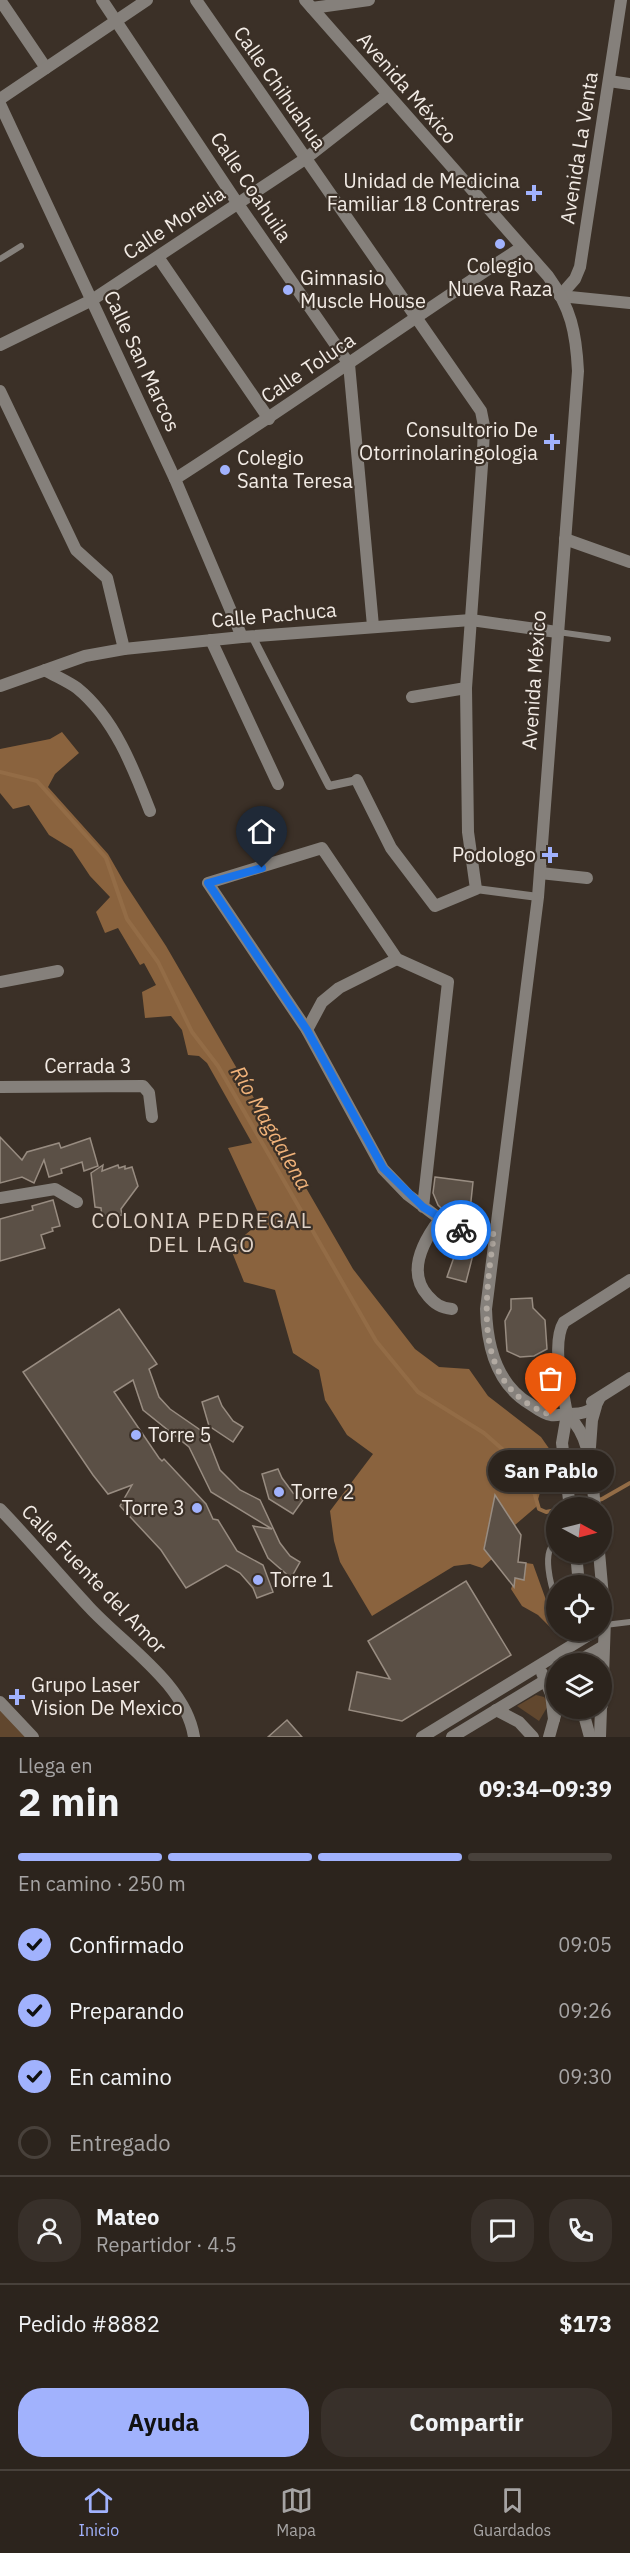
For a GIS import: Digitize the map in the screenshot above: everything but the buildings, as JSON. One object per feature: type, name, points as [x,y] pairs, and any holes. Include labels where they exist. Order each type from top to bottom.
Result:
[{"type":"street","points":[[0,0],[46,68]]},
{"type":"street","name":"Calle Coahuila","points":[[102,0],[238,204],[350,364],[373,626]]},
{"type":"street","points":[[0,99],[147,0]]},
{"type":"street","name":"Calle Chihuahua","points":[[196,0],[481,411],[484,426],[466,688],[468,832],[476,889]]},
{"type":"street","points":[[309,4],[369,0]]},
{"type":"street","name":"Avenida La Venta","points":[[560,296],[575,279],[580,267],[621,0]]},
{"type":"street","name":"Avenida México","points":[[309,4],[548,276],[571,315],[576,340],[578,371],[538,897],[486,1309],[490,1349],[495,1363],[518,1398],[551,1415],[567,1414]]},
{"type":"street","points":[[609,81],[630,84]]},
{"type":"street","name":"Calle Morelia","points":[[0,345],[92,300],[305,159],[387,95]]},
{"type":"street","name":"Calle San Marcos","points":[[0,104],[247,636]]},
{"type":"street","name":"Calle Toluca","points":[[175,478],[269,419],[416,316],[522,247]]},
{"type":"street","points":[[158,257],[269,419]]},
{"type":"street","points":[[560,296],[630,303]]},
{"type":"street","points":[[0,391],[76,550],[107,578],[124,649]]},
{"type":"street","points":[[565,540],[630,562]]},
{"type":"street","name":"Calle Pachuca","points":[[0,686],[85,656],[124,649],[247,636],[471,620],[557,632]]},
{"type":"street","points":[[247,636],[329,786],[357,780],[390,848],[435,906],[476,889],[538,897]]},
{"type":"street","points":[[211,640],[278,784]]},
{"type":"street","points":[[45,670],[76,688],[98,709],[122,747],[150,811]]},
{"type":"street","points":[[412,697],[466,688]]},
{"type":"street","points":[[423,1207],[448,982],[397,959],[322,848],[208,883],[307,1030],[383,1168],[423,1207],[440,1218],[462,1230],[494,1234]]},
{"type":"street","points":[[540,873],[587,878]]},
{"type":"street","points":[[307,1030],[322,1002],[339,988],[397,959]]},
{"type":"street","points":[[0,982],[58,971]]},
{"type":"street","name":"Cerrada 3","points":[[0,1087],[143,1086],[149,1093],[152,1117]]},
{"type":"street","points":[[0,1198],[55,1189],[77,1202]]},
{"type":"street","points":[[440,1218],[423,1248],[417,1274],[420,1286],[433,1302],[442,1308],[452,1309]]},
{"type":"street","points":[[568,1497],[562,1443],[567,1414],[558,1350],[561,1327],[564,1322],[630,1280]]},
{"type":"street","points":[[567,1414],[598,1403],[630,1378]]},
{"type":"street","points":[[594,1497],[590,1432],[598,1403]]},
{"type":"street","points":[[567,1414],[586,1440],[590,1457]]},
{"type":"street","name":"Calle Fuente del Amor","points":[[0,1509],[90,1609],[171,1687],[186,1708],[194,1737]]},
{"type":"street","points":[[568,1653],[578,1641]]},
{"type":"street","points":[[603,1641],[604,1653]]},
{"type":"street","points":[[592,1653],[604,1646]]},
{"type":"street","points":[[422,1737],[546,1664]]},
{"type":"street","points":[[539,1667],[546,1673]]},
{"type":"street","points":[[452,1737],[546,1680]]},
{"type":"street","points":[[0,1701],[33,1737]]},
{"type":"street","points":[[496,1710],[519,1722],[533,1737]]},
{"type":"street","points":[[549,1737],[554,1719]]},
{"type":"street","points":[[585,1719],[590,1737]]},
{"type":"street","points":[[600,1737],[601,1719]]},
{"type":"lane","points":[[0,259],[21,246]]},
{"type":"lane","points":[[557,632],[608,639]]},
{"type":"lane","points":[[612,1626],[630,1622]]},
{"type":"shaded area","points":[[62,732],[79,753],[55,774],[48,787],[108,854],[166,946],[353,1269],[415,1349],[439,1367],[469,1369],[488,1396],[541,1437],[562,1467],[542,1485],[536,1507],[515,1525],[495,1496],[484,1548],[492,1559],[482,1568],[470,1564],[454,1566],[372,1616],[340,1562],[334,1541],[330,1511],[373,1454],[347,1435],[325,1400],[319,1370],[293,1353],[275,1290],[244,1282],[230,1247],[262,1221],[228,1148],[252,1143],[207,1063],[199,1056],[188,1055],[182,1030],[171,1016],[145,1018],[142,992],[156,985],[144,963],[140,965],[118,928],[105,933],[96,912],[110,897],[90,876],[72,849],[49,835],[29,805],[13,809],[0,793],[0,749],[50,739]]},
{"type":"shaded area","points":[[526,1563],[533,1564],[546,1600],[546,1623],[538,1615],[522,1606],[511,1589],[515,1578],[524,1579]]},
{"type":"shaded area","points":[[536,1695],[546,1700],[546,1709],[539,1721],[517,1706]]},
{"type":"shaded area","points":[[0,1702],[33,1737],[0,1737]]},
{"type":"waterway","name":"Río Magdalena","points":[[0,772],[37,781],[106,858],[127,919],[158,962],[192,1032],[218,1066],[376,1341],[418,1392],[484,1433],[518,1463],[532,1485],[539,1509],[546,1512]]},
{"type":"waterway","name":"Río Magdalena","points":[[606,1497],[630,1483]]},
{"type":"way so far","points":[[461,1230],[494,1234],[486,1294],[490,1349],[502,1376],[518,1398],[551,1415]]},
{"type":"place","name":"Unidad de Medicina Familiar 18 Contreras","points":[[534,193]]},
{"type":"place","name":"Colegio Nueva Raza","points":[[500,244]]},
{"type":"place","name":"Gimnasio Muscle House","points":[[288,290]]},
{"type":"place","name":"Consultorio De Otorrinolaringologia","points":[[552,442]]},
{"type":"place","name":"Colegio Santa Teresa","points":[[225,470]]},
{"type":"place","name":"Podologo","points":[[550,855]]},
{"type":"place","name":"San Pablo","points":[[551,1415]]},
{"type":"place","name":"Torre 5","points":[[136,1435]]},
{"type":"place","name":"Torre 2","points":[[279,1492]]},
{"type":"place","name":"Torre 3","points":[[197,1508]]},
{"type":"place","name":"Torre 1","points":[[258,1580]]},
{"type":"place","name":"Grupo Laser Vision De Mexico","points":[[17,1697]]},
{"type":"district","name":"COLONIA PEDREGAL DEL LAGO","points":[[202,1233]]},
{"type":"route","points":[[262,868],[208,883],[307,1030],[383,1168],[408,1195],[423,1207],[461,1230]]}]
